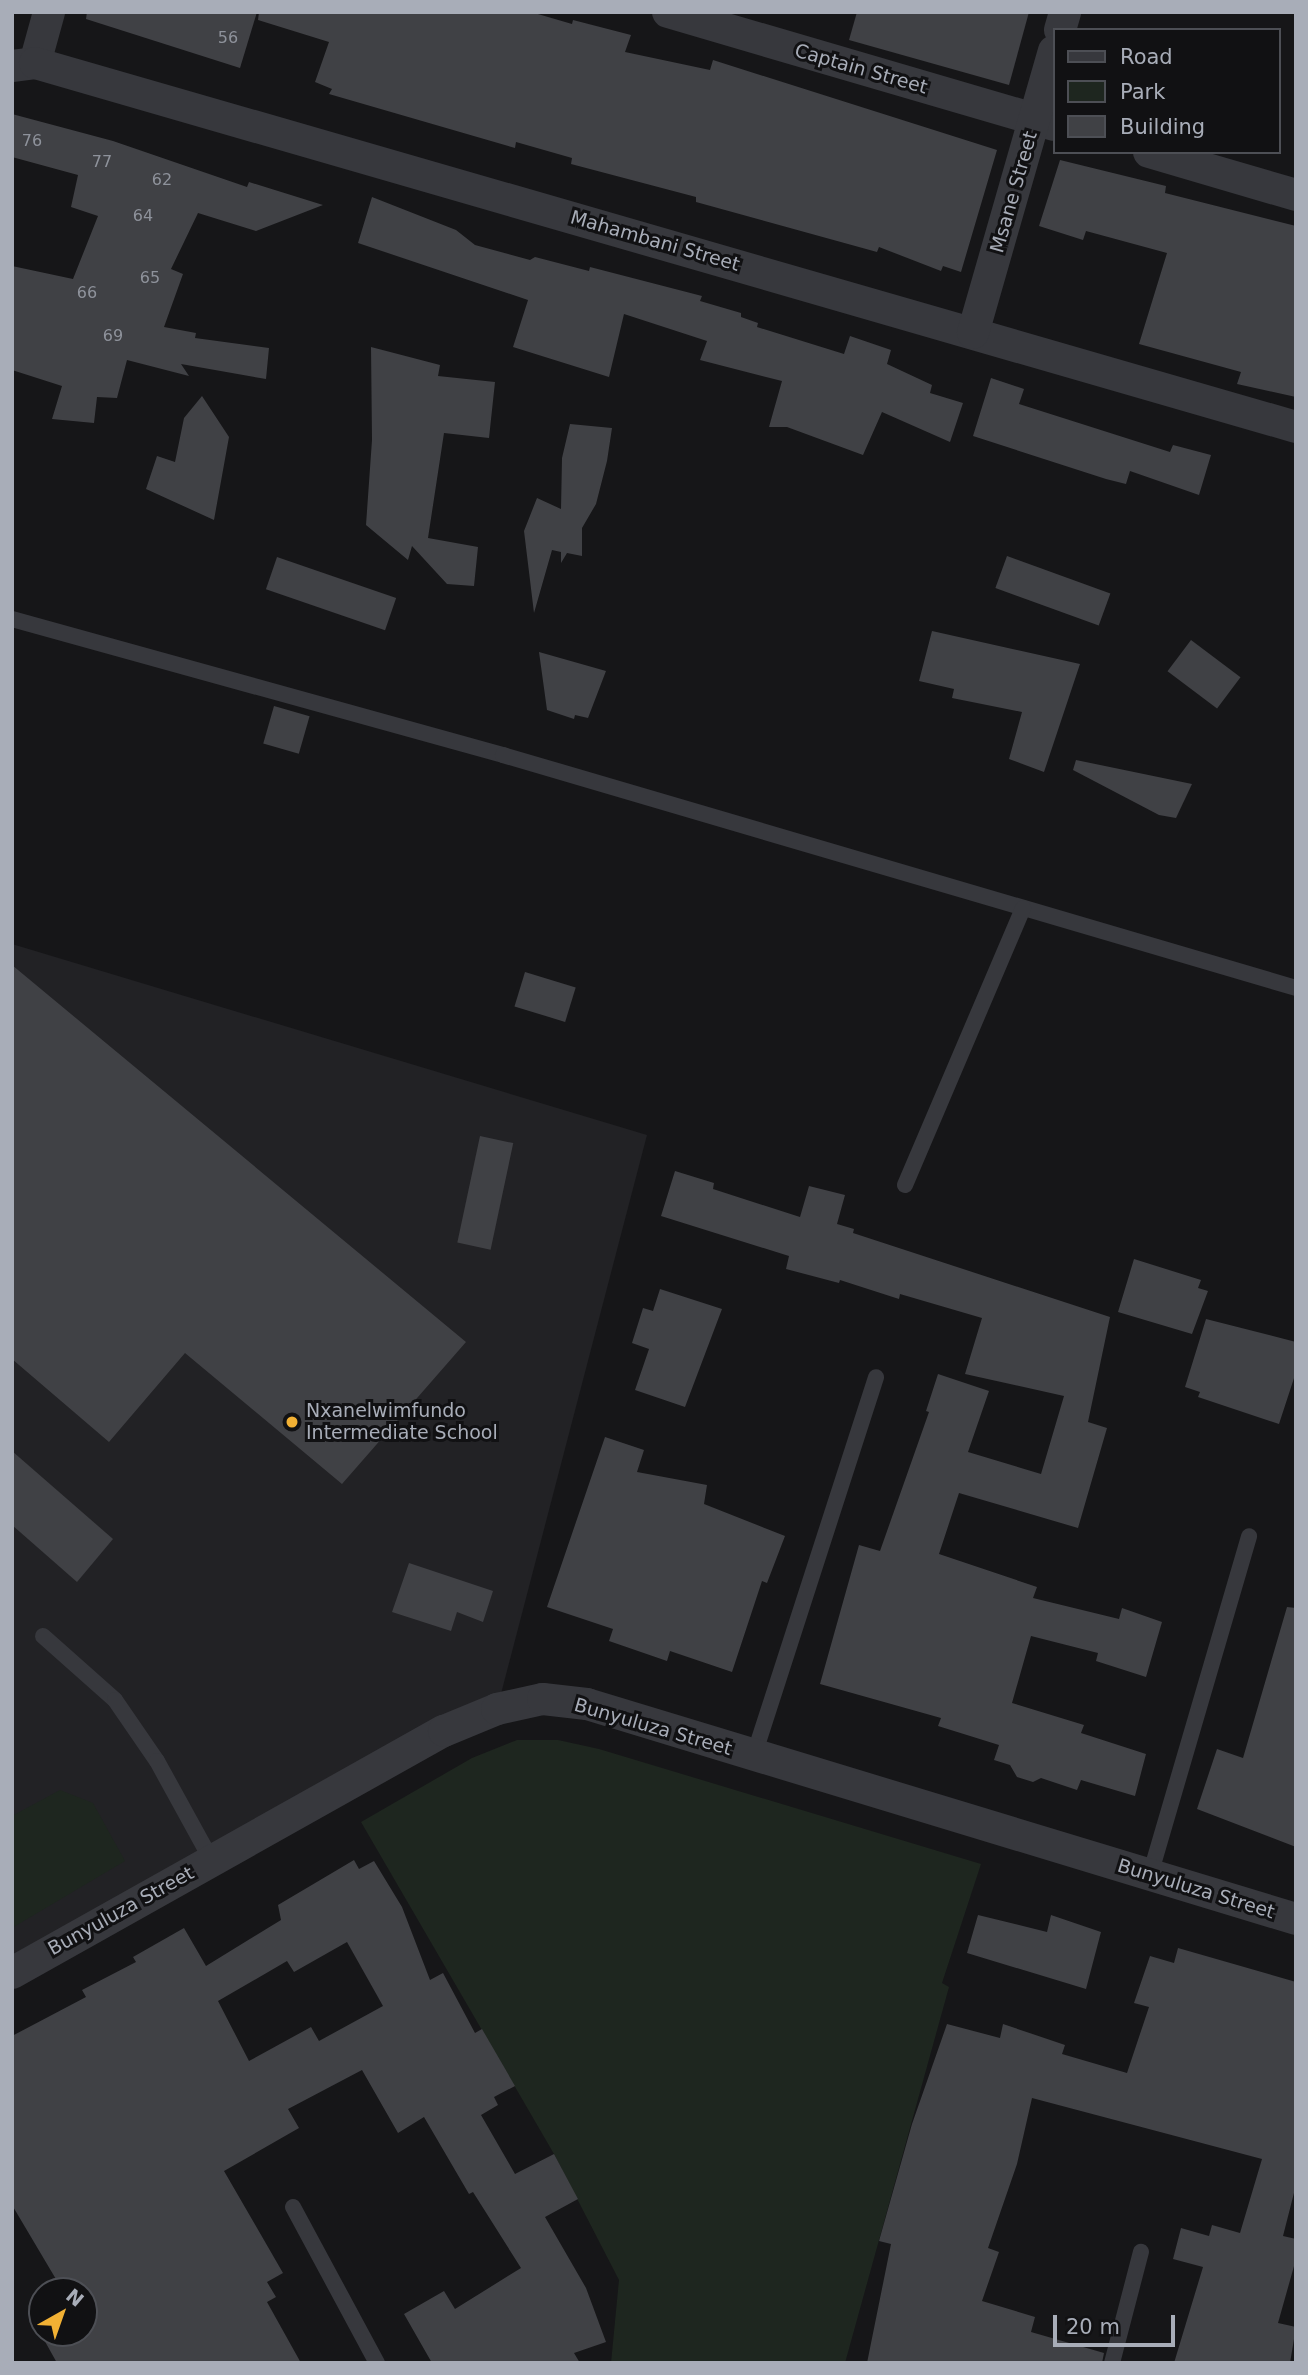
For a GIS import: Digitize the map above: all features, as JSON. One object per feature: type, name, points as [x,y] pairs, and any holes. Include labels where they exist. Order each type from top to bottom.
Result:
[{"type":"street","points":[[24,64],[49,12]]},
{"type":"street","name":"Captain Street","points":[[668,12],[1044,122]]},
{"type":"street","name":"Mahambani Street","points":[[24,64],[1296,427]]},
{"type":"street","name":"Msane Street","points":[[973,333],[1044,122],[1052,65]]},
{"type":"street","points":[[1156,154],[1296,195]]},
{"type":"street","name":"Bunyuluza Street","points":[[12,1973],[444,1731],[497,1709],[543,1699],[587,1704],[1296,1919]]},
{"type":"lane","points":[[12,619],[503,755],[1296,988]]},
{"type":"lane","points":[[905,1185],[1023,908]]},
{"type":"lane","points":[[754,1755],[876,1377]]},
{"type":"lane","points":[[1150,1875],[1249,1536]]},
{"type":"lane","points":[[43,1636],[115,1700],[158,1761],[212,1861]]},
{"type":"lane","points":[[293,2207],[377,2363]]},
{"type":"lane","points":[[1112,2363],[1141,2252]]},
{"type":"shaded area","name":"Nxanelwimfundo Intermediate School","points":[[12,944],[647,1135],[497,1709],[12,1973]]},
{"type":"green space","points":[[517,1740],[558,1740],[599,1749],[981,1864],[942,1983],[949,1987],[845,2363],[611,2363],[619,2280],[554,2154],[361,1822],[472,1758]]},
{"type":"green space","points":[[60,1790],[93,1803],[125,1861],[12,1928],[12,1816]]},
{"type":"building","points":[[87,12],[257,12],[240,68],[86,19]]},
{"type":"building","points":[[259,12],[531,12],[572,24],[573,20],[631,35],[625,52],[710,70],[713,60],[997,150],[961,272],[943,266],[941,271],[879,247],[877,252],[696,202],[696,197],[571,164],[572,158],[516,142],[515,148],[329,94],[332,89],[315,82],[329,42],[258,20]]},
{"type":"building","points":[[857,12],[1029,12],[1009,85],[849,40]]},
{"type":"building","points":[[12,114],[113,141],[247,187],[249,182],[323,205],[256,231],[198,213],[171,269],[183,274],[164,327],[196,333],[195,338],[269,348],[266,379],[181,364],[189,376],[127,360],[117,398],[97,397],[94,423],[52,419],[62,386],[12,370],[12,266],[73,279],[98,216],[71,207],[78,175],[12,157]]},
{"type":"building","points":[[1060,160],[1166,186],[1165,193],[1296,226],[1296,397],[1237,384],[1241,372],[1139,344],[1167,253],[1086,231],[1083,240],[1039,226]]},
{"type":"building","points":[[372,197],[456,230],[475,245],[530,260],[535,257],[589,271],[590,267],[702,296],[700,301],[741,313],[741,317],[758,323],[757,327],[844,354],[850,336],[891,350],[887,364],[932,385],[930,393],[963,403],[950,442],[882,412],[863,455],[787,427],[769,427],[782,381],[700,360],[707,341],[624,314],[609,377],[513,347],[528,300],[358,243]]},
{"type":"building","points":[[371,347],[440,365],[438,376],[495,382],[489,438],[444,433],[428,538],[478,547],[474,586],[447,584],[412,546],[408,560],[366,525],[372,440]]},
{"type":"building","points":[[991,378],[1024,389],[1019,404],[1170,452],[1173,445],[1211,455],[1199,495],[1130,471],[1126,484],[1106,479],[973,436]]},
{"type":"building","points":[[202,396],[229,437],[214,520],[146,489],[157,456],[175,462],[184,418]]},
{"type":"building","points":[[570,424],[612,428],[607,461],[596,504],[582,528],[582,556],[567,553],[561,563],[561,552],[552,550],[534,613],[524,531],[537,498],[561,509],[562,458]]},
{"type":"building","points":[[1007,556],[1110,594],[1099,626],[995,588]]},
{"type":"building","points":[[277,557],[396,598],[385,630],[266,589]]},
{"type":"building","points":[[932,631],[1080,664],[1044,772],[1009,759],[1022,712],[952,698],[954,689],[919,681]]},
{"type":"building","points":[[1191,640],[1241,677],[1217,708],[1168,671]]},
{"type":"building","points":[[539,652],[606,671],[588,718],[575,715],[574,719],[547,710]]},
{"type":"building","points":[[274,706],[310,716],[299,754],[263,743]]},
{"type":"building","points":[[1076,760],[1192,784],[1176,818],[1159,815],[1073,770]]},
{"type":"building","points":[[12,965],[466,1342],[342,1484],[185,1353],[109,1442],[12,1359]]},
{"type":"building","points":[[525,972],[576,987],[565,1022],[514,1006]]},
{"type":"building","points":[[480,1136],[513,1143],[491,1250],[457,1243]]},
{"type":"building","points":[[675,1171],[714,1183],[713,1189],[800,1217],[809,1186],[845,1195],[837,1224],[854,1229],[853,1233],[1110,1317],[1088,1422],[1107,1428],[1078,1528],[959,1493],[939,1554],[1037,1587],[1033,1598],[1119,1619],[1122,1608],[1162,1622],[1146,1677],[1096,1661],[1098,1653],[1031,1636],[1012,1703],[1084,1725],[1081,1733],[1146,1754],[1135,1796],[1081,1780],[1077,1790],[1041,1778],[1033,1782],[1017,1777],[1010,1765],[994,1760],[999,1745],[938,1726],[941,1718],[820,1684],[859,1545],[880,1551],[929,1412],[926,1411],[938,1374],[989,1391],[968,1452],[1041,1474],[1064,1396],[965,1374],[982,1318],[900,1294],[899,1299],[840,1280],[839,1283],[786,1269],[789,1256],[661,1216]]},
{"type":"building","points":[[1134,1259],[1201,1280],[1198,1288],[1208,1291],[1192,1334],[1118,1312]]},
{"type":"building","points":[[660,1289],[722,1309],[685,1407],[635,1390],[649,1349],[632,1343],[643,1308],[653,1311]]},
{"type":"building","points":[[1206,1319],[1296,1342],[1296,1372],[1279,1424],[1198,1397],[1200,1392],[1185,1387]]},
{"type":"building","points":[[605,1437],[644,1450],[637,1472],[707,1485],[704,1504],[785,1536],[767,1583],[762,1581],[732,1672],[670,1651],[667,1661],[609,1641],[613,1629],[547,1607]]},
{"type":"building","points":[[12,1451],[113,1539],[77,1582],[12,1525]]},
{"type":"building","points":[[409,1563],[493,1591],[483,1622],[457,1612],[451,1631],[392,1612]]},
{"type":"building","points":[[1287,1607],[1296,1608],[1296,1847],[1197,1809],[1217,1749],[1243,1758]]},
{"type":"building","points":[[354,1860],[359,1869],[374,1861],[402,1907],[430,1980],[443,1973],[475,2033],[482,2029],[515,2086],[494,2097],[498,2105],[481,2115],[515,2174],[554,2154],[578,2199],[545,2217],[586,2288],[606,2342],[574,2353],[580,2363],[432,2363],[404,2314],[444,2291],[455,2309],[521,2268],[473,2192],[469,2194],[424,2117],[398,2133],[362,2070],[288,2109],[299,2128],[224,2171],[283,2273],[267,2282],[276,2297],[267,2302],[301,2363],[57,2363],[48,2347],[98,2347],[98,2277],[55,2277],[12,2205],[12,2036],[86,1997],[82,1990],[136,1962],[133,1957],[184,1928],[206,1966],[281,1920],[278,1905]],"holes":[[[347,1942],[383,2006],[319,2041],[311,2027],[249,2061],[218,2001],[287,1961],[294,1972]]]},
{"type":"building","points":[[978,1915],[1047,1932],[1051,1915],[1101,1932],[1086,1989],[967,1953]]},
{"type":"building","points":[[1178,1948],[1296,1982],[1296,2185],[1283,2236],[1296,2239],[1296,2259],[1278,2323],[1296,2327],[1290,2363],[1174,2363],[1203,2267],[1173,2259],[1181,2228],[1209,2236],[1212,2225],[1240,2233],[1262,2159],[1032,2098],[1017,2164],[988,2248],[999,2252],[982,2301],[1035,2317],[1031,2332],[1104,2353],[1102,2363],[867,2363],[891,2244],[879,2241],[912,2124],[947,2024],[1000,2038],[1003,2024],[1065,2045],[1062,2054],[1127,2073],[1149,2007],[1134,2003],[1150,1956],[1174,1963]]},
{"type":"place","name":"Nxanelwimfundo Intermediate School","points":[[292,1422]]}]
